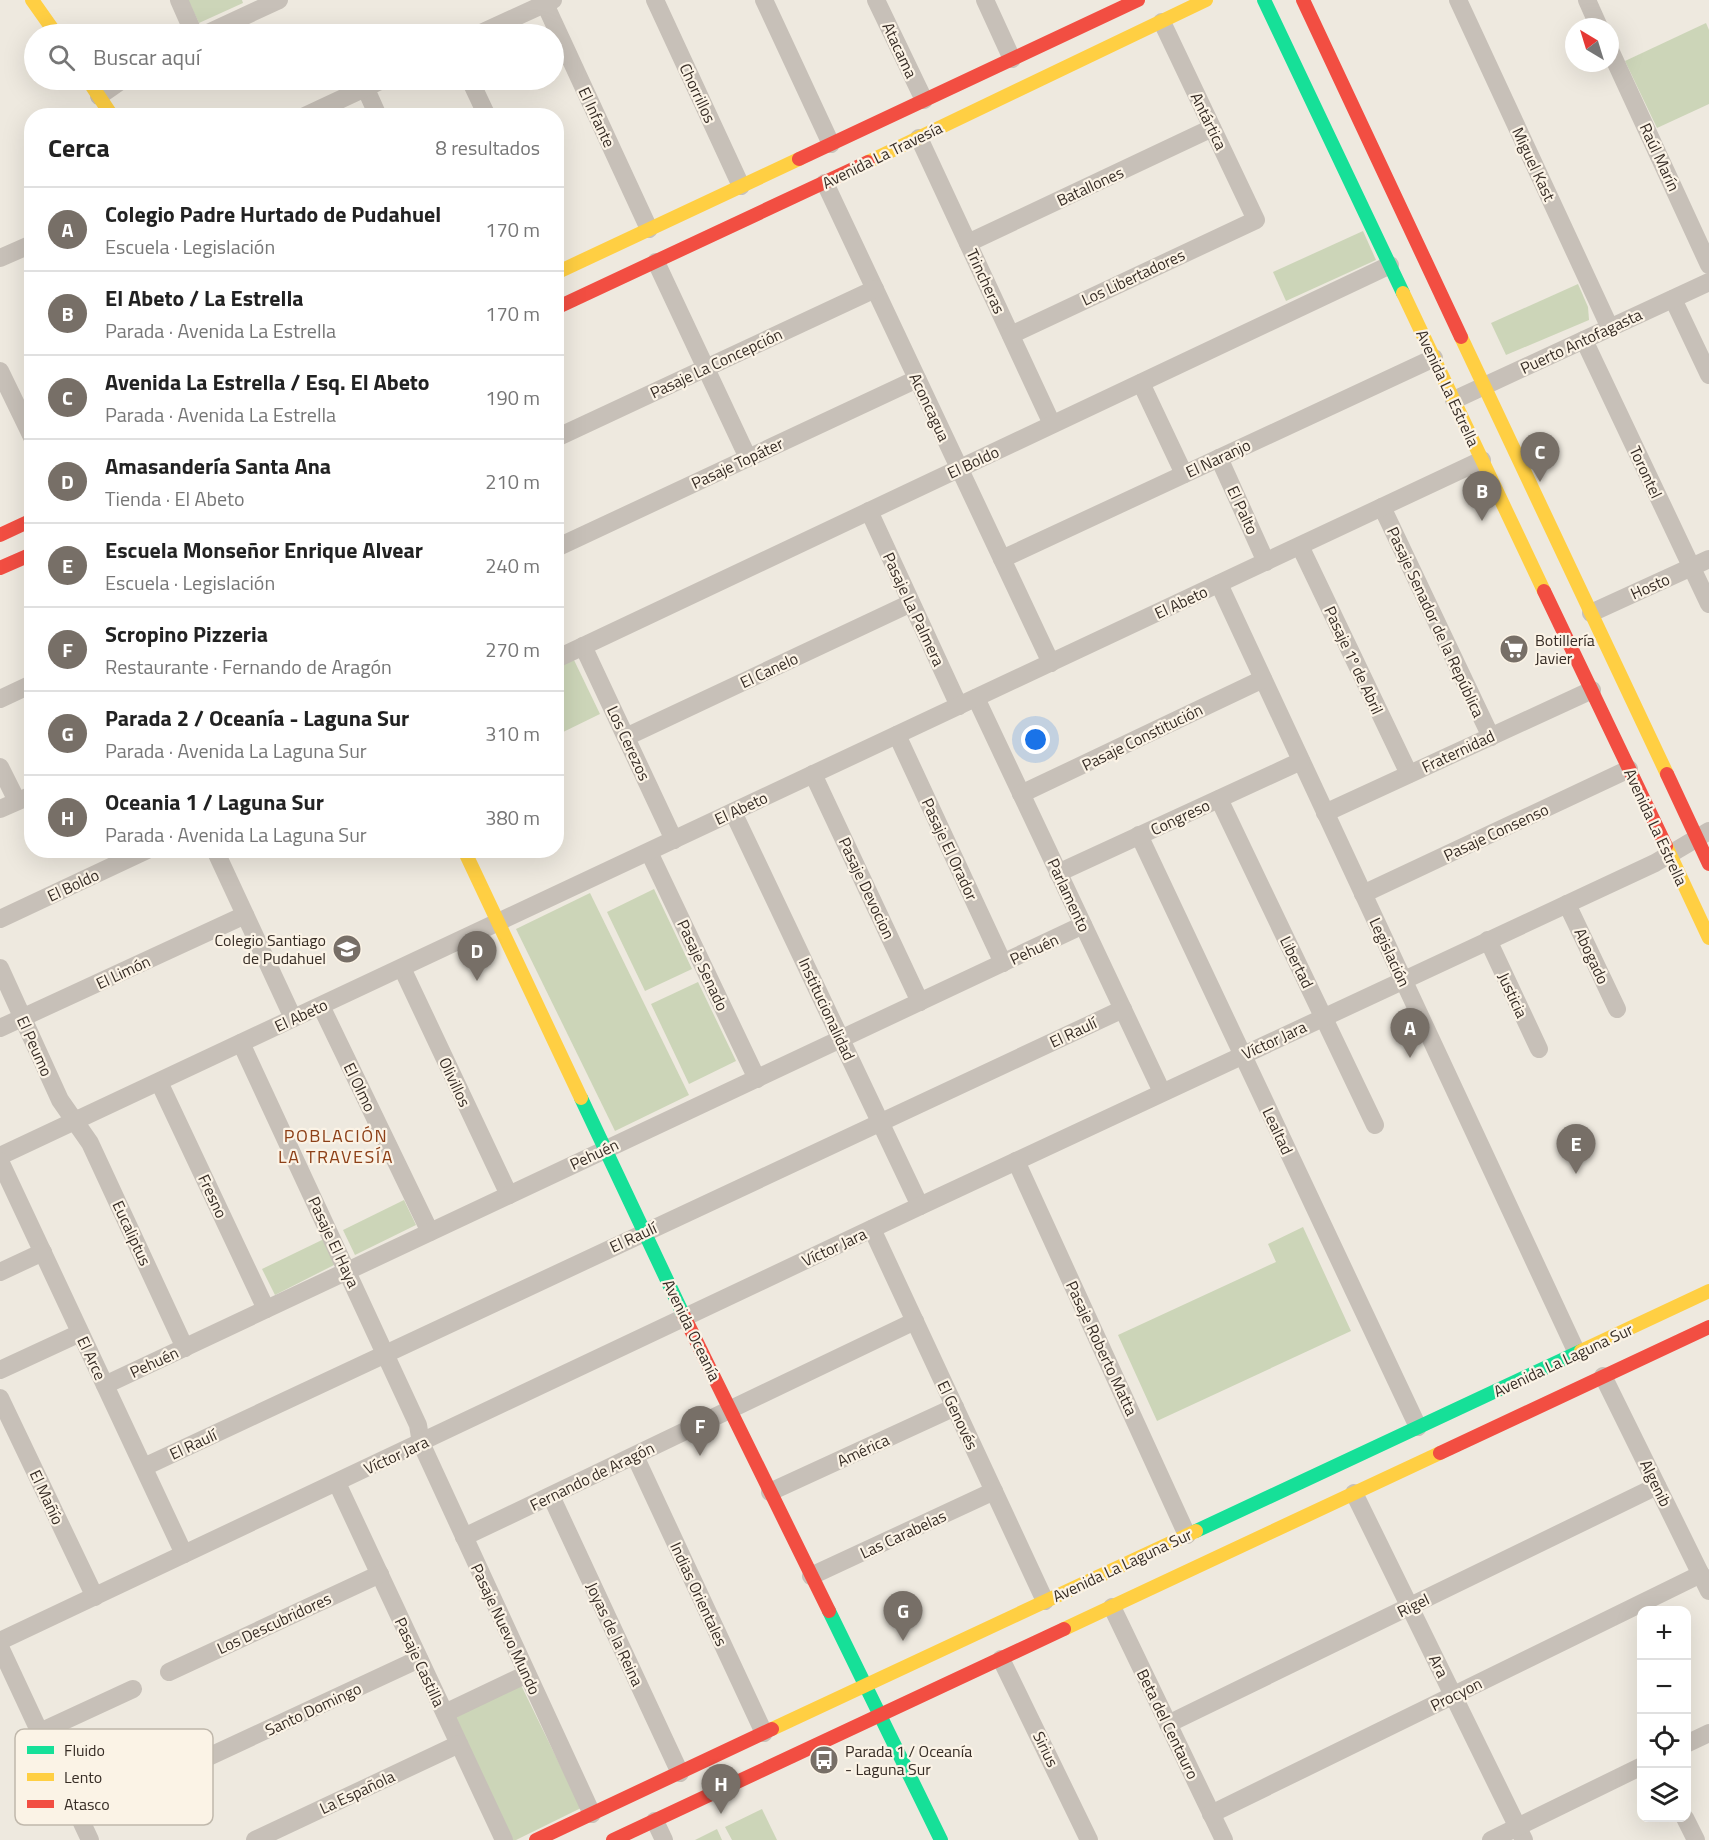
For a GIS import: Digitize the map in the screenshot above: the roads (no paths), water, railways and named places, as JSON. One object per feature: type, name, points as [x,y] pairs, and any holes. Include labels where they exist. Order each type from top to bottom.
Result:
[{"type":"street","points":[[32,0],[49,24]]},
{"type":"street","points":[[179,0],[190,24]]},
{"type":"street","points":[[222,24],[252,6],[279,0]]},
{"type":"street","name":"Chorrillos","points":[[655,0],[741,186]]},
{"type":"street","points":[[764,0],[831,144]]},
{"type":"street","name":"Atacama","points":[[876,0],[924,100]]},
{"type":"street","points":[[985,0],[1012,59]]},
{"type":"street","name":"Avenida La Travesía","points":[[564,266],[1012,59],[1100,8],[1138,0]]},
{"type":"street","name":"Avenida La Travesía","points":[[564,304],[825,183],[1206,0]]},
{"type":"street","name":"Avenida La Estrella","points":[[1264,0],[1709,938]]},
{"type":"street","name":"Avenida La Estrella","points":[[1303,0],[1591,613],[1703,835],[1709,864]]},
{"type":"street","name":"Miguel Kast","points":[[1458,0],[1610,328]]},
{"type":"street","points":[[1587,0],[1595,18]]},
{"type":"street","points":[[500,24],[549,2]]},
{"type":"street","name":"El Infante","points":[[549,2],[559,24]]},
{"type":"street","name":"Antártica","points":[[1162,22],[1256,220]]},
{"type":"street","name":"El Infante","points":[[564,36],[649,229]]},
{"type":"street","name":"Raúl Marín","points":[[1619,70],[1709,265]]},
{"type":"street","points":[[95,90],[107,108]]},
{"type":"street","points":[[99,96],[108,90]]},
{"type":"street","points":[[321,108],[359,90]]},
{"type":"street","points":[[366,90],[374,108]]},
{"type":"street","points":[[475,90],[483,108]]},
{"type":"street","name":"Batallones","points":[[968,243],[1212,128]]},
{"type":"street","name":"Trincheras","points":[[919,138],[1052,424]]},
{"type":"street","name":"Aconcagua","points":[[825,183],[1050,663]]},
{"type":"street","name":"Los Libertadores","points":[[1011,336],[1256,220]]},
{"type":"street","points":[[0,258],[24,248]]},
{"type":"street","points":[[656,262],[748,458]]},
{"type":"street","name":"El Boldo","points":[[564,655],[1390,265]]},
{"type":"street","name":"Puerto Antofagasta","points":[[1454,400],[1709,282]]},
{"type":"street","name":"Pasaje La Concepción","points":[[564,434],[875,289]]},
{"type":"street","points":[[1673,299],[1709,375]]},
{"type":"street","name":"Torontel","points":[[1584,340],[1709,604]]},
{"type":"street","name":"El Naranjo","points":[[1002,559],[1434,358]]},
{"type":"street","points":[[0,371],[24,420]]},
{"type":"street","name":"Pasaje Topáter","points":[[564,544],[917,379]]},
{"type":"street","points":[[1141,382],[1184,474]]},
{"type":"street","name":"El Palto","points":[[1219,458],[1266,562]]},
{"type":"street","name":"El Abeto","points":[[0,1159],[293,1018],[1482,460]]},
{"type":"street","name":"Pasaje Senador de la República","points":[[1382,507],[1491,736]]},
{"type":"street","name":"Pasaje La Palmera","points":[[869,511],[959,706]]},
{"type":"street","points":[[0,535],[24,524]]},
{"type":"street","name":"Pasaje 1º de Abril","points":[[1300,546],[1409,774]]},
{"type":"street","points":[[0,568],[24,558]]},
{"type":"street","name":"Hosto","points":[[1591,613],[1709,559]]},
{"type":"street","name":"Legislación","points":[[1219,584],[1577,1353]]},
{"type":"street","name":"El Canelo","points":[[626,737],[911,603]]},
{"type":"street","name":"Los Cerezos","points":[[583,646],[674,840]]},
{"type":"street","name":"Pasaje Constitución","points":[[1021,794],[1263,679]]},
{"type":"street","points":[[0,699],[24,688]]},
{"type":"street","name":"Fraternidad","points":[[1325,813],[1592,690]]},
{"type":"street","name":"Parlamento","points":[[976,698],[1162,1092]]},
{"type":"street","name":"Pasaje El Orador","points":[[897,735],[1003,963]]},
{"type":"street","name":"Congreso","points":[[1058,873],[1301,761]]},
{"type":"street","points":[[0,767],[24,798],[0,809]]},
{"type":"street","name":"Pasaje Consenso","points":[[1363,894],[1629,769]]},
{"type":"street","name":"Pasaje Devocion","points":[[813,774],[920,1002]]},
{"type":"street","name":"Libertad","points":[[1219,799],[1375,1125]]},
{"type":"street","name":"Institucionalidad","points":[[733,812],[920,1206]]},
{"type":"street","name":"Lealtad","points":[[1139,835],[1418,1427]]},
{"type":"street","name":"Víctor Jara","points":[[0,1641],[1162,1092],[1567,904],[1670,855],[1703,835]]},
{"type":"street","name":"Pasaje Senado","points":[[649,852],[757,1078]]},
{"type":"street","name":"El Boldo","points":[[0,919],[130,858]]},
{"type":"street","points":[[219,858],[293,1018]]},
{"type":"street","name":"Avenida Oceanía","points":[[468,858],[644,1232],[941,1840]]},
{"type":"street","name":"Abogado","points":[[1567,904],[1617,1009]]},
{"type":"street","name":"El Limón","points":[[0,1028],[245,915]]},
{"type":"street","name":"Pehuén","points":[[105,1385],[1083,926]]},
{"type":"street","name":"Justicia","points":[[1488,940],[1539,1049]]},
{"type":"street","name":"El Peumo","points":[[0,968],[60,1100],[74,1122]]},
{"type":"street","name":"Olivillos","points":[[402,968],[509,1195]]},
{"type":"street","name":"El Olmo","points":[[321,1006],[430,1232]]},
{"type":"street","name":"El Raulí","points":[[144,1467],[1123,1009]]},
{"type":"street","name":"Pasaje El Haya","points":[[241,1043],[418,1425],[421,1443]]},
{"type":"street","name":"Fresno","points":[[159,1082],[266,1309]]},
{"type":"street","name":"Eucaliptus","points":[[74,1122],[90,1143],[185,1348]]},
{"type":"street","name":"El Arce","points":[[0,1159],[184,1554]]},
{"type":"street","name":"Pasaje Roberto Matta","points":[[1016,1161],[1187,1535]]},
{"type":"street","name":"El Genovés","points":[[872,1229],[1046,1601]]},
{"type":"street","points":[[0,1272],[43,1252]]},
{"type":"street","name":"Avenida La Laguna Sur","points":[[536,1840],[1709,1291]]},
{"type":"street","name":"Fernando de Aragón","points":[[464,1538],[915,1321]]},
{"type":"street","name":"Avenida La Laguna Sur","points":[[613,1840],[1709,1327]]},
{"type":"street","points":[[0,1370],[80,1333]]},
{"type":"street","name":"Algenib","points":[[1604,1376],[1705,1582]]},
{"type":"street","name":"El Mañío","points":[[0,1398],[95,1596]]},
{"type":"street","name":"América","points":[[770,1492],[955,1407]]},
{"type":"street","name":"Pasaje Nuevo Mundo","points":[[421,1443],[592,1814]]},
{"type":"street","name":"Indias Orientales","points":[[634,1456],[764,1733]]},
{"type":"street","name":"Pasaje Castilla","points":[[336,1483],[504,1840]]},
{"type":"street","name":"Rigel","points":[[1168,1724],[1658,1486]]},
{"type":"street","name":"Las Carabelas","points":[[812,1576],[994,1491]]},
{"type":"street","name":"Ara","points":[[1354,1493],[1521,1833]]},
{"type":"street","name":"Joyas de la Reina","points":[[551,1496],[680,1773]]},
{"type":"street","name":"Los Descubridores","points":[[169,1672],[380,1574]]},
{"type":"street","name":"Procyon","points":[[1211,1814],[1453,1695],[1705,1582]]},
{"type":"street","name":"Beta del Centauro","points":[[1112,1607],[1224,1840]]},
{"type":"street","points":[[0,1647],[39,1729]]},
{"type":"street","name":"Santo Domingo","points":[[213,1755],[419,1659]]},
{"type":"street","name":"Sirius","points":[[1002,1659],[1089,1840]]},
{"type":"street","points":[[445,1713],[527,1674]]},
{"type":"street","points":[[46,1729],[133,1689]]},
{"type":"street","points":[[1691,1742],[1709,1733]]},
{"type":"street","name":"La Española","points":[[255,1840],[459,1744]]},
{"type":"street","points":[[1491,1840],[1521,1833],[1637,1768]]},
{"type":"street","points":[[655,1821],[664,1840]]},
{"type":"street","points":[[1687,1822],[1696,1840]]},
{"type":"place","name":"Avenida La Estrella / Esq. El Abeto","points":[[1540,482]]},
{"type":"place","name":"El Abeto / La Estrella","points":[[1482,521]]},
{"type":"place","name":"Botillería Javier","points":[[1514,649]]},
{"type":"place","name":"Colegio Santiago de Pudahuel","points":[[347,949]]},
{"type":"place","name":"Amasandería Santa Ana","points":[[477,981]]},
{"type":"place","name":"Colegio Padre Hurtado de Pudahuel","points":[[1410,1058]]},
{"type":"place","name":"Escuela Monseñor Enrique Alvear","points":[[1576,1174]]},
{"type":"place","name":"Scropino Pizzeria","points":[[700,1456]]},
{"type":"place","name":"Parada 2 / Oceanía - Laguna Sur","points":[[903,1641]]},
{"type":"place","name":"Parada 1 / Oceanía - Laguna Sur","points":[[824,1760]]},
{"type":"place","name":"Oceania 1 / Laguna Sur","points":[[721,1814]]},
{"type":"district","name":"POBLACIÓN LA TRAVESÍA","points":[[336,1146]]}]
